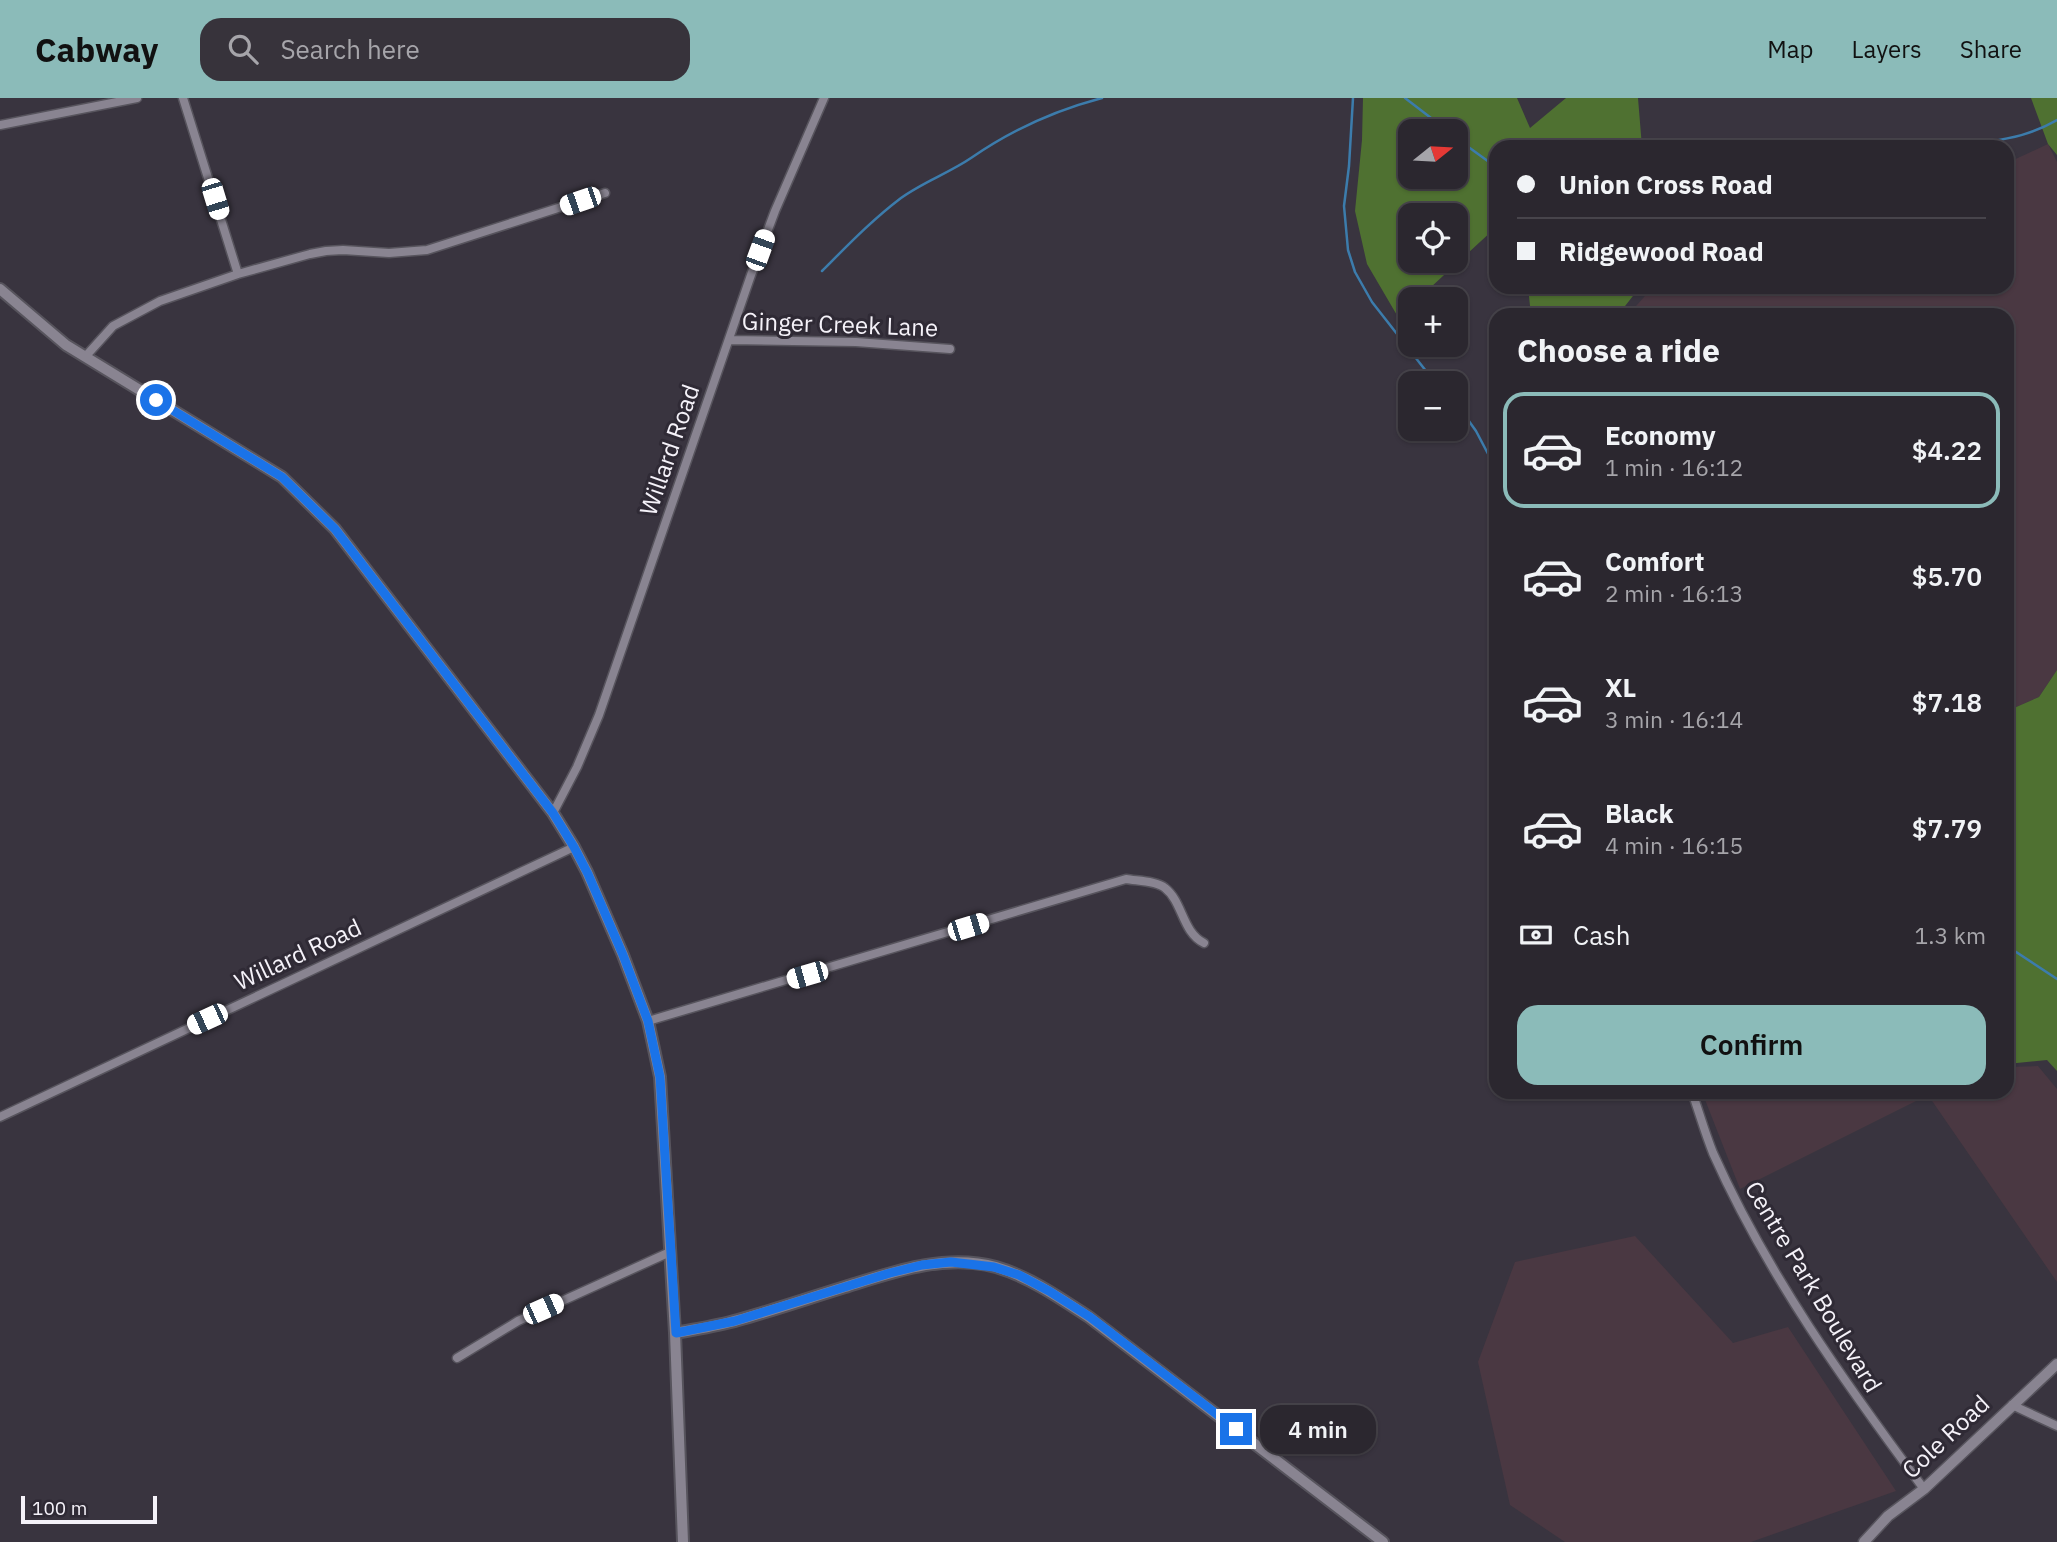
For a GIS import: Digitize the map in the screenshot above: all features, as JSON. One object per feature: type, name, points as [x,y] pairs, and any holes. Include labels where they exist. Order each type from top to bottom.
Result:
[{"type":"main road","points":[[0,289],[66,345],[282,477],[335,529],[553,813],[574,847],[623,955],[648,1021],[660,1077],[676,1333],[683,1542]]},
{"type":"main road","points":[[676,1333],[735,1321],[922,1265],[951,1262],[994,1267],[1019,1275],[1090,1317],[1383,1542]]},
{"type":"street","points":[[0,125],[137,98]]},
{"type":"street","points":[[183,98],[239,274]]},
{"type":"street","name":"Willard Road","points":[[553,813],[599,715],[775,211],[824,98]]},
{"type":"street","points":[[85,357],[113,326],[160,301],[239,274],[326,251],[389,253],[427,250],[605,193]]},
{"type":"street","name":"Ginger Creek Lane","points":[[729,340],[856,342],[950,349]]},
{"type":"street","name":"Willard Road","points":[[0,1117],[574,847]]},
{"type":"street","points":[[648,1021],[1126,879],[1163,886],[1173,897],[1187,925],[1198,940],[1204,943]]},
{"type":"street","name":"Centre Park Boulevard","points":[[1694,1099],[1712,1150],[1747,1224],[1854,1396],[1924,1489]]},
{"type":"street","points":[[457,1358],[518,1321],[670,1252]]},
{"type":"street","name":"Cole Road","points":[[1864,1542],[1888,1516],[1924,1489],[2057,1364]]},
{"type":"street","points":[[2012,1405],[2057,1426]]},
{"type":"shaded area","points":[[2048,144],[2057,162],[2057,670],[2039,697],[2014,708],[2014,308],[1634,308],[1647,294],[2014,294],[2014,160]]},
{"type":"shaded area","points":[[2038,1066],[2057,1089],[2057,1282],[1931,1099],[2014,1099],[2014,1067]]},
{"type":"shaded area","points":[[1705,1099],[1920,1099],[1740,1189]]},
{"type":"shaded area","points":[[1635,1236],[1733,1343],[1788,1327],[1896,1491],[1751,1542],[1565,1542],[1510,1505],[1478,1362],[1515,1262]]},
{"type":"green space","points":[[1363,98],[1517,98],[1530,128],[1566,98],[1638,98],[1641,140],[1489,140],[1489,234],[1468,253],[1468,203],[1398,203],[1398,273],[1446,273],[1431,287],[1398,287],[1398,317],[1367,264],[1355,211]]},
{"type":"green space","points":[[2031,98],[2057,98],[2057,155],[2048,144]]},
{"type":"green space","points":[[1529,294],[1634,294],[1624,308],[1530,308]]},
{"type":"green space","points":[[2057,670],[2057,1071],[2047,1060],[2014,1063],[2014,708],[2039,697]]},
{"type":"waterway","points":[[822,271],[870,224],[909,192],[1017,130],[1102,98]]},
{"type":"waterway","points":[[1353,98],[1344,206],[1348,250],[1355,272],[1372,302],[1426,371]]},
{"type":"waterway","points":[[1405,98],[1432,119]]},
{"type":"waterway","points":[[1999,140],[2021,135],[2057,120]]},
{"type":"waterway","points":[[1468,147],[1489,162]]},
{"type":"waterway","points":[[1468,420],[1489,456]]},
{"type":"waterway","points":[[2014,951],[2057,979]]},
{"type":"route","points":[[156,400],[282,477],[335,529],[553,813],[574,847],[623,955],[648,1021],[660,1077],[676,1333],[735,1321],[922,1265],[972,1263],[1019,1275],[1049,1291],[1090,1317],[1236,1429]]}]
